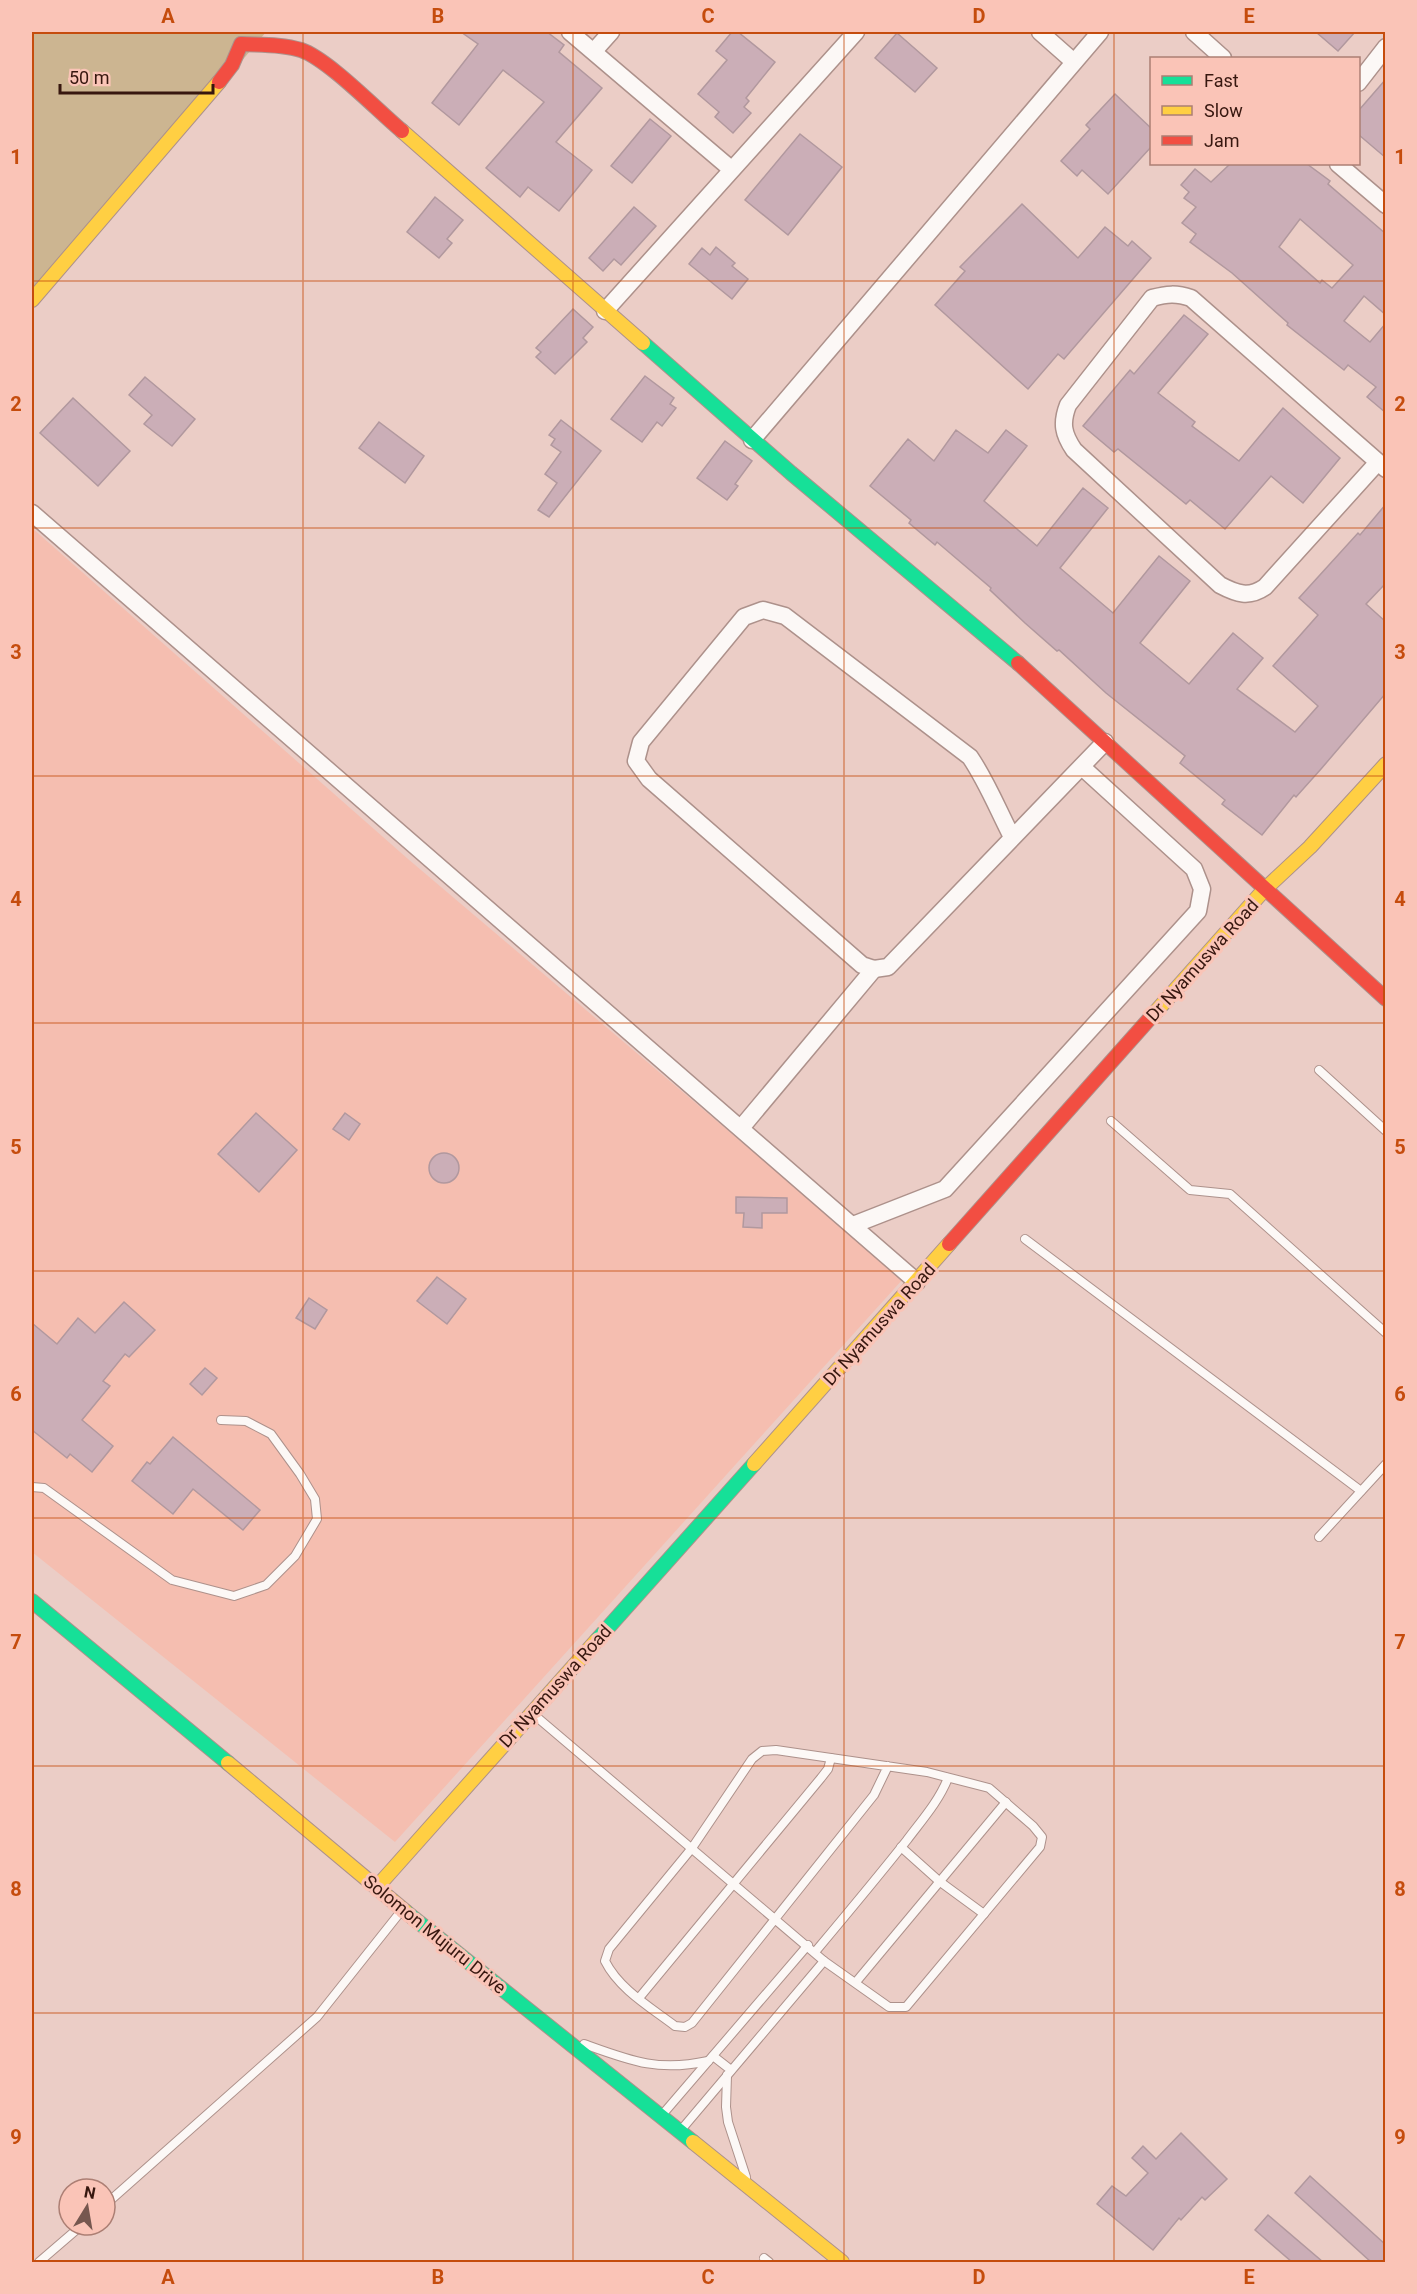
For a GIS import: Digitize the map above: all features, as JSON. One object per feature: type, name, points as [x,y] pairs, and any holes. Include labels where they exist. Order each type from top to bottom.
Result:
[{"type":"street","points":[[570,32],[731,169]]},
{"type":"street","points":[[594,51],[611,32]]},
{"type":"street","points":[[605,311],[856,32]]},
{"type":"street","points":[[1040,32],[1074,62]]},
{"type":"street","points":[[752,440],[1100,32]]},
{"type":"street","points":[[1194,32],[1222,57]]},
{"type":"street","points":[[32,300],[207,99],[232,65],[243,38],[304,51],[324,63],[752,440],[1017,662],[1386,999]]},
{"type":"street","points":[[1360,82],[1386,47]]},
{"type":"street","points":[[1339,165],[1386,205]]},
{"type":"street","points":[[1179,294],[1191,298],[1382,466],[1265,587],[1254,594],[1242,595],[1220,585],[1074,450],[1063,430],[1063,418],[1068,405],[1152,298],[1179,294]]},
{"type":"street","points":[[32,513],[917,1282]]},
{"type":"street","points":[[1012,837],[996,808],[984,778],[970,757],[785,616],[763,610],[744,617],[640,742],[636,760],[649,779],[862,965],[874,969],[888,966],[1105,742]]},
{"type":"street","name":"Dr Nyamuswa Road","points":[[377,1887],[1264,890],[1310,847],[1386,764]]},
{"type":"street","points":[[853,1225],[945,1189],[1198,911],[1203,889],[1194,869],[1082,768]]},
{"type":"street","points":[[741,1128],[874,969]]},
{"type":"street","name":"Solomon Mujuru Drive","points":[[32,1600],[403,1909],[842,2262]]},
{"type":"lane","points":[[1319,1070],[1386,1131]]},
{"type":"lane","points":[[1111,1121],[1190,1190],[1230,1194],[1386,1333]]},
{"type":"lane","points":[[1024,1239],[1361,1491]]},
{"type":"lane","points":[[32,1487],[44,1488],[172,1580],[234,1596],[266,1585],[295,1556],[316,1519],[315,1499],[272,1434],[246,1421],[222,1420]]},
{"type":"lane","points":[[1318,1537],[1386,1464]]},
{"type":"lane","points":[[531,1713],[692,1848],[775,1918],[824,1960],[889,2007],[906,2007],[1040,1847],[1042,1837],[1033,1826],[989,1788],[927,1772],[776,1750],[762,1751],[752,1759],[692,1848],[609,1949],[605,1961],[622,1985],[675,2026],[685,2027],[692,2022],[775,1918],[874,1795],[888,1767]]},
{"type":"lane","points":[[639,1998],[821,1778],[831,1758]]},
{"type":"lane","points":[[660,2117],[901,1847],[942,1794],[948,1778]]},
{"type":"lane","points":[[856,1983],[1006,1802]]},
{"type":"lane","points":[[901,1847],[939,1881],[984,1914]]},
{"type":"lane","points":[[117,2194],[317,2017],[403,1909]]},
{"type":"lane","points":[[678,2132],[824,1960]]},
{"type":"lane","points":[[564,2037],[625,2059],[650,2065],[675,2066],[711,2058]]},
{"type":"lane","points":[[711,2058],[729,2072]]},
{"type":"lane","points":[[729,2072],[726,2107],[749,2189]]},
{"type":"lane","points":[[39,2262],[68,2237]]},
{"type":"shaded area","points":[[32,32],[266,32],[32,310]]},
{"type":"shaded area","points":[[32,528],[408,859],[903,1279],[395,1842],[32,1552]]},
{"type":"building","points":[[461,32],[547,32],[564,45],[559,52],[602,88],[556,142],[592,170],[559,211],[528,187],[520,197],[486,168],[544,102],[503,70],[459,125],[432,103],[478,44]]},
{"type":"building","points":[[732,32],[738,32],[775,62],[746,98],[749,101],[744,107],[751,113],[733,133],[715,117],[719,112],[698,94],[727,60],[716,51]]},
{"type":"building","points":[[1316,32],[1355,32],[1338,51]]},
{"type":"building","points":[[897,33],[937,68],[915,92],[875,58]]},
{"type":"building","points":[[1386,79],[1386,158],[1360,136],[1360,109]]},
{"type":"building","points":[[1115,94],[1150,127],[1150,148],[1108,194],[1082,170],[1077,176],[1061,161],[1090,129],[1086,125]]},
{"type":"building","points":[[650,119],[671,136],[632,183],[611,166]]},
{"type":"building","points":[[800,134],[842,167],[788,235],[745,200]]},
{"type":"building","points":[[1229,165],[1308,165],[1330,181],[1328,184],[1386,234],[1386,315],[1364,296],[1344,321],[1370,342],[1386,323],[1386,413],[1367,397],[1376,387],[1348,365],[1344,370],[1287,325],[1288,323],[1232,273],[1190,242],[1196,234],[1182,223],[1196,207],[1184,198],[1189,192],[1181,185],[1195,169],[1211,182]],"holes":[[[1300,219],[1353,265],[1332,288],[1322,280],[1320,283],[1279,247]]]},
{"type":"building","points":[[435,197],[463,220],[447,239],[452,243],[439,258],[407,232]]},
{"type":"building","points":[[1022,204],[1078,258],[1105,227],[1128,246],[1132,241],[1151,258],[1064,359],[1058,354],[1028,389],[935,305],[965,271],[960,267]]},
{"type":"building","points":[[634,207],[656,226],[621,265],[614,259],[603,271],[589,258]]},
{"type":"building","points":[[716,247],[735,263],[732,266],[748,279],[732,299],[689,264],[702,248],[710,255]]},
{"type":"building","points":[[573,309],[593,327],[583,338],[587,342],[555,374],[536,357],[541,352],[536,348]]},
{"type":"building","points":[[1184,315],[1208,334],[1158,393],[1195,422],[1192,426],[1239,461],[1283,408],[1340,458],[1303,503],[1271,476],[1225,529],[1190,500],[1186,504],[1118,449],[1114,452],[1083,426],[1130,370],[1134,374]]},
{"type":"building","points":[[645,376],[674,398],[670,404],[676,408],[662,426],[657,422],[642,442],[611,419]]},
{"type":"building","points":[[145,377],[195,419],[172,446],[144,424],[152,415],[129,395]]},
{"type":"building","points":[[73,398],[130,451],[98,486],[40,433]]},
{"type":"building","points":[[561,420],[601,451],[549,517],[538,510],[557,483],[545,474],[561,452],[551,445],[555,439],[549,435]]},
{"type":"building","points":[[379,422],[424,456],[405,483],[359,448]]},
{"type":"building","points":[[956,430],[988,453],[1006,430],[1027,446],[984,501],[1037,546],[1083,488],[1108,508],[1060,568],[1113,613],[1159,556],[1190,581],[1140,643],[1189,684],[1233,633],[1263,658],[1237,689],[1295,732],[1318,706],[1273,666],[1318,615],[1299,598],[1358,533],[1360,535],[1386,504],[1386,583],[1366,604],[1386,622],[1386,693],[1296,797],[1294,795],[1262,835],[1222,804],[1225,800],[1180,763],[1185,756],[1106,693],[1059,650],[1057,651],[990,590],[991,588],[937,542],[935,545],[909,523],[911,520],[870,486],[908,439],[934,461]]},
{"type":"building","points":[[725,441],[752,461],[735,484],[738,486],[727,500],[697,478]]},
{"type":"building","points":[[256,1113],[297,1150],[259,1192],[218,1154]]},
{"type":"building","points":[[345,1113],[360,1124],[349,1140],[333,1129]]},
{"type":"building","points":[[444,1153],[450,1154],[458,1162],[458,1174],[450,1182],[444,1183],[438,1182],[430,1174],[429,1168],[430,1162],[438,1154]]},
{"type":"building","points":[[736,1197],[787,1198],[787,1213],[762,1213],[762,1228],[743,1227],[744,1213],[736,1213]]},
{"type":"building","points":[[437,1277],[466,1299],[447,1324],[417,1301]]},
{"type":"building","points":[[309,1298],[327,1310],[315,1329],[296,1318]]},
{"type":"building","points":[[124,1302],[155,1330],[129,1357],[125,1354],[103,1381],[110,1386],[82,1420],[113,1446],[92,1472],[70,1454],[67,1458],[32,1430],[32,1323],[57,1344],[78,1318],[95,1333]]},
{"type":"building","points":[[205,1368],[217,1378],[202,1395],[190,1384]]},
{"type":"building","points":[[173,1437],[260,1510],[243,1530],[193,1489],[173,1514],[132,1481],[147,1462],[150,1464]]},
{"type":"building","points":[[1181,2133],[1227,2179],[1205,2200],[1202,2197],[1181,2220],[1179,2218],[1153,2250],[1097,2204],[1112,2186],[1126,2196],[1148,2173],[1132,2158],[1143,2146],[1156,2159]]},
{"type":"building","points":[[1310,2176],[1386,2245],[1386,2262],[1371,2262],[1295,2193]]},
{"type":"building","points":[[1268,2215],[1323,2262],[1292,2262],[1255,2230]]},
{"type":"traffic: fast","points":[[643,343],[791,473],[1018,663]]},
{"type":"traffic: fast","points":[[597,1640],[754,1464]]},
{"type":"traffic: fast","points":[[32,1601],[228,1763]]},
{"type":"traffic: fast","points":[[406,1912],[693,2142]]},
{"type":"traffic: slow","points":[[32,300],[219,82]]},
{"type":"traffic: slow","points":[[402,131],[643,343]]},
{"type":"traffic: slow","points":[[1152,1016],[1264,890],[1310,847],[1386,764]]},
{"type":"traffic: slow","points":[[754,1464],[949,1244]]},
{"type":"traffic: slow","points":[[377,1887],[597,1640]]},
{"type":"traffic: slow","points":[[228,1763],[406,1912]]},
{"type":"traffic: slow","points":[[693,2142],[842,2262]]},
{"type":"traffic: jam","points":[[219,82],[232,65],[241,44],[294,48],[312,55],[325,64],[402,131]]},
{"type":"traffic: jam","points":[[1018,663],[1386,999]]},
{"type":"traffic: jam","points":[[949,1244],[1152,1016]]}]
